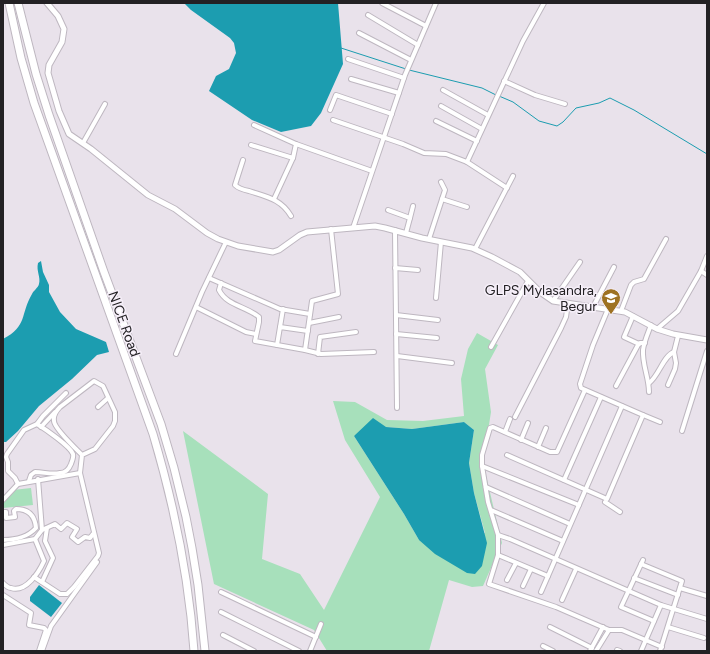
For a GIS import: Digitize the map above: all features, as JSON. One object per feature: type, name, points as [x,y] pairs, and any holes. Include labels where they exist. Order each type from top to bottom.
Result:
[{"type":"highway","name":"NICE Road","points":[[9,3],[21,58],[34,104],[153,434],[163,467],[180,541],[190,604],[194,651]]},
{"type":"highway","name":"NICE Road","points":[[18,3],[36,74],[49,115],[104,272],[161,424],[174,468],[192,548],[198,585],[205,651]]},
{"type":"street","points":[[47,3],[58,16],[64,29],[62,42],[49,65],[48,73],[59,111],[69,134],[83,143],[148,195],[175,209],[207,233],[226,242],[262,251],[273,252],[279,250],[300,235],[307,232],[374,226],[395,230],[475,249],[507,264],[520,272],[540,292],[553,301],[621,311],[657,329],[678,336],[707,340]]},
{"type":"street","points":[[382,3],[426,26]]},
{"type":"street","points":[[353,228],[398,93],[436,3]]},
{"type":"street","points":[[467,162],[523,41],[544,3]]},
{"type":"street","points":[[368,15],[418,45]]},
{"type":"street","points":[[359,33],[411,60]]},
{"type":"street","points":[[348,59],[404,78]]},
{"type":"street","points":[[351,80],[398,93]]},
{"type":"street","points":[[504,81],[535,96],[564,104]]},
{"type":"street","points":[[443,90],[488,115]]},
{"type":"street","points":[[330,110],[336,94],[392,114]]},
{"type":"street","points":[[83,143],[105,104]]},
{"type":"street","points":[[441,106],[482,129]]},
{"type":"street","points":[[333,120],[424,153],[446,154],[467,162],[507,188]]},
{"type":"street","points":[[436,121],[477,141]]},
{"type":"street","points":[[254,125],[296,144],[372,171]]},
{"type":"street","points":[[274,199],[293,158],[296,144]]},
{"type":"street","points":[[251,145],[293,158]]},
{"type":"street","points":[[243,160],[235,185],[274,199],[286,208],[291,216]]},
{"type":"street","points":[[475,249],[513,176]]},
{"type":"street","points":[[430,239],[445,190],[441,182]]},
{"type":"street","points":[[442,199],[467,207]]},
{"type":"street","points":[[406,233],[413,206]]},
{"type":"street","points":[[388,210],[410,218]]},
{"type":"street","points":[[305,350],[312,301],[338,294],[331,230]]},
{"type":"street","points":[[395,230],[397,408]]},
{"type":"street","points":[[621,311],[632,285],[634,282],[644,279],[666,239]]},
{"type":"street","points":[[176,354],[226,242]]},
{"type":"street","points":[[436,298],[441,242]]},
{"type":"street","points":[[657,329],[678,311],[701,271],[707,256]]},
{"type":"street","points":[[553,301],[580,262]]},
{"type":"street","points":[[593,307],[614,267]]},
{"type":"street","points":[[395,268],[418,270]]},
{"type":"street","points":[[701,271],[707,275]]},
{"type":"street","points":[[209,278],[270,305],[310,314]]},
{"type":"street","points":[[491,347],[528,281]]},
{"type":"street","points":[[221,283],[219,290],[223,297],[258,317],[259,322],[255,341],[305,350],[318,354],[374,352]]},
{"type":"street","points":[[515,418],[566,318],[568,304]]},
{"type":"street","points":[[196,307],[246,332],[256,334]]},
{"type":"street","points":[[277,345],[284,309]]},
{"type":"street","points":[[608,309],[593,345],[580,384],[581,388],[660,422]]},
{"type":"street","points":[[396,314],[438,320]]},
{"type":"street","points":[[633,316],[624,338],[639,344],[645,343]]},
{"type":"street","points":[[309,322],[340,317]]},
{"type":"street","points":[[649,392],[649,383],[643,356],[643,349],[651,325]]},
{"type":"street","points":[[280,328],[308,331]]},
{"type":"street","points":[[318,354],[320,337],[356,332]]},
{"type":"street","points":[[396,334],[437,338]]},
{"type":"street","points":[[668,385],[675,369],[676,363],[674,352],[678,336]]},
{"type":"street","points":[[616,386],[639,344]]},
{"type":"street","points":[[682,431],[707,351]]},
{"type":"street","points":[[649,383],[669,355],[674,352]]},
{"type":"street","points":[[397,356],[452,364]]},
{"type":"street","points":[[41,427],[84,387],[94,381],[103,386],[115,412],[114,426],[95,449],[82,455]]},
{"type":"street","points":[[585,390],[557,452],[552,452],[538,447],[505,432],[490,428],[483,450],[482,466],[498,535],[498,555],[489,584],[556,607],[603,626],[609,630],[622,630],[646,640],[661,649],[682,581],[642,562],[621,607],[654,621]]},
{"type":"street","points":[[18,484],[15,478],[8,471],[8,462],[6,457],[24,430],[37,424],[42,416],[66,393]]},
{"type":"street","points":[[564,480],[601,397]]},
{"type":"street","points":[[98,407],[108,398]]},
{"type":"street","points":[[541,592],[622,406]]},
{"type":"street","points":[[34,577],[60,594],[67,594],[97,559],[99,553],[93,534],[80,473],[82,455],[54,424],[53,420],[56,412]]},
{"type":"street","points":[[507,455],[607,499],[643,415]]},
{"type":"street","points":[[505,432],[510,419]]},
{"type":"street","points":[[521,440],[528,423]]},
{"type":"street","points":[[30,481],[30,475],[35,472],[50,474],[62,473],[70,467],[73,455],[70,450],[55,437],[37,424]]},
{"type":"street","points":[[538,447],[546,428]]},
{"type":"street","points":[[482,466],[578,505]]},
{"type":"street","points":[[3,500],[18,484],[38,479],[80,473]]},
{"type":"street","points":[[38,479],[42,530]]},
{"type":"street","points":[[486,487],[570,524]]},
{"type":"street","points":[[605,502],[620,512]]},
{"type":"street","points":[[3,512],[6,512],[6,518],[15,517],[14,511],[16,509],[23,509],[34,516],[36,528],[32,532],[16,539],[3,540]]},
{"type":"street","points":[[491,510],[563,541]]},
{"type":"street","points":[[3,545],[35,539],[42,530],[56,524],[62,529],[69,523],[77,529],[72,537],[78,542],[85,537],[89,538],[93,534]]},
{"type":"street","points":[[42,582],[53,558],[46,545],[45,534],[47,528]]},
{"type":"street","points":[[498,535],[661,605],[707,619]]},
{"type":"street","points":[[3,583],[12,589],[23,588],[34,577],[44,561],[35,539]]},
{"type":"street","points":[[498,555],[548,576]]},
{"type":"street","points":[[42,651],[51,626],[98,562]]},
{"type":"street","points":[[507,580],[516,563]]},
{"type":"street","points":[[523,586],[530,569]]},
{"type":"street","points":[[562,600],[576,569]]},
{"type":"street","points":[[634,578],[678,595]]},
{"type":"street","points":[[680,588],[707,596]]},
{"type":"street","points":[[221,592],[316,636]]},
{"type":"street","points":[[3,595],[31,613],[32,615],[29,625],[46,630],[39,651]]},
{"type":"street","points":[[641,651],[661,605]]},
{"type":"street","points":[[221,612],[299,651]]},
{"type":"street","points":[[310,651],[321,624]]},
{"type":"street","points":[[550,627],[591,649],[603,626]]},
{"type":"street","points":[[668,627],[704,638]]},
{"type":"street","points":[[596,651],[609,630]]},
{"type":"street","points":[[223,634],[254,651]]},
{"type":"street","points":[[543,646],[553,651]]},
{"type":"green space","points":[[477,333],[498,345],[485,369],[491,412],[483,463],[502,543],[483,586],[472,587],[449,580],[429,651],[327,651],[314,630],[214,584],[183,431],[268,494],[262,559],[300,574],[324,610],[380,497],[345,440],[333,401],[355,402],[387,420],[423,421],[464,416],[461,379],[468,349]],"holes":[[[464,422],[474,430],[469,463],[474,493],[485,533],[419,540],[354,436],[386,427],[412,429]]]},
{"type":"green space","points":[[31,488],[33,505],[3,508],[3,503],[13,490]]},
{"type":"water","points":[[184,3],[338,3],[343,64],[321,113],[311,126],[281,132],[252,120],[209,91],[216,76],[229,69],[236,53],[234,43],[230,38],[191,10]]},
{"type":"water","points":[[41,261],[43,272],[49,285],[49,292],[60,312],[76,329],[106,342],[109,352],[97,355],[72,379],[39,406],[18,431],[6,442],[3,442],[3,339],[11,334],[20,324],[28,301],[39,284],[38,263]]},
{"type":"water","points":[[373,418],[386,427],[412,429],[464,422],[474,430],[469,463],[474,493],[487,543],[482,566],[475,574],[467,573],[435,554],[419,540],[354,436]]},
{"type":"water","points":[[39,585],[62,603],[51,617],[30,601],[30,597]]},
{"type":"waterway","points":[[341,48],[406,69]]},
{"type":"waterway","points":[[409,70],[482,88],[496,95]]},
{"type":"waterway","points":[[499,96],[513,102],[539,121],[557,126],[563,122],[576,108],[599,103],[610,98],[634,110],[707,154]]},
{"type":"place","name":"GLPS Mylasandra, Begur","points":[[611,315]]}]
